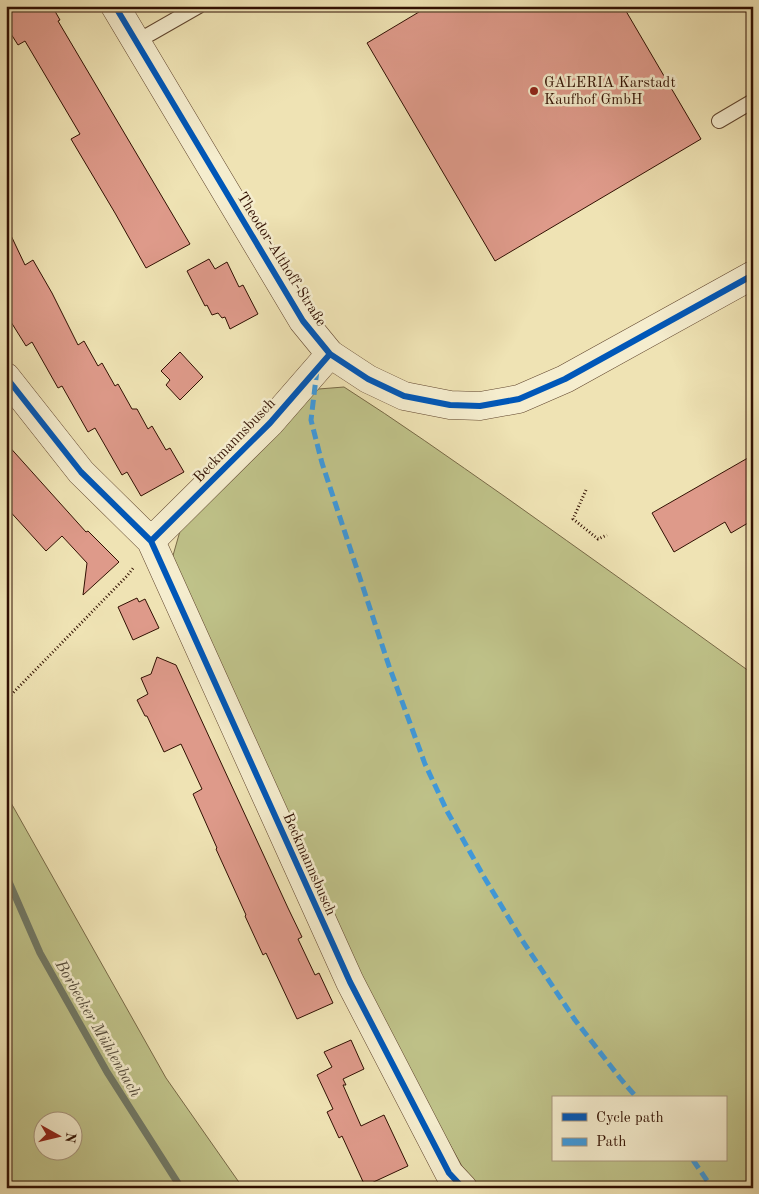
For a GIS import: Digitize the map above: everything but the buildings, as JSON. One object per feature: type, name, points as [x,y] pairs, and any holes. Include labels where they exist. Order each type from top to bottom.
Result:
[{"type":"street","name":"Theodor-Althoff-Straße","points":[[115,6],[303,321],[330,354],[368,380],[404,396],[450,405],[480,406],[519,399],[565,378],[753,275]]},
{"type":"street","name":"Beckmannsbusch","points":[[151,541],[270,424],[330,354]]},
{"type":"street","name":"Beckmannsbusch","points":[[6,377],[81,472],[151,541],[350,982],[449,1173],[463,1188]]},
{"type":"lane","points":[[136,42],[199,6]]},
{"type":"lane","points":[[719,121],[753,102]]},
{"type":"path","points":[[586,490],[573,519],[598,539],[607,535]]},
{"type":"path","points":[[6,700],[127,576],[151,541]]},
{"type":"green space","points":[[344,387],[504,496],[753,674],[753,1188],[480,1188],[463,1168],[356,977],[172,559],[182,524],[306,390]]},
{"type":"green space","points":[[6,794],[166,1078],[243,1188],[6,1188]]},
{"type":"waterway","name":"Borbecker Mühlenbach","points":[[6,875],[40,953],[107,1072],[181,1188]]},
{"type":"marked path","points":[[317,370],[311,420],[322,463],[389,666],[425,764],[447,811],[522,940],[575,1020],[635,1096]]},
{"type":"marked path","points":[[694,1162],[712,1188]]},
{"type":"cycle path","points":[[115,6],[303,321],[330,354],[368,379],[404,396],[450,405],[480,406],[519,399],[565,379],[753,275]]},
{"type":"cycle path","points":[[151,541],[270,423],[330,354]]},
{"type":"cycle path","points":[[6,377],[81,472],[151,541],[350,982],[449,1173],[463,1188]]},
{"type":"place","name":"GALERIA Karstadt Kaufhof GmbH","points":[[534,91]]}]
